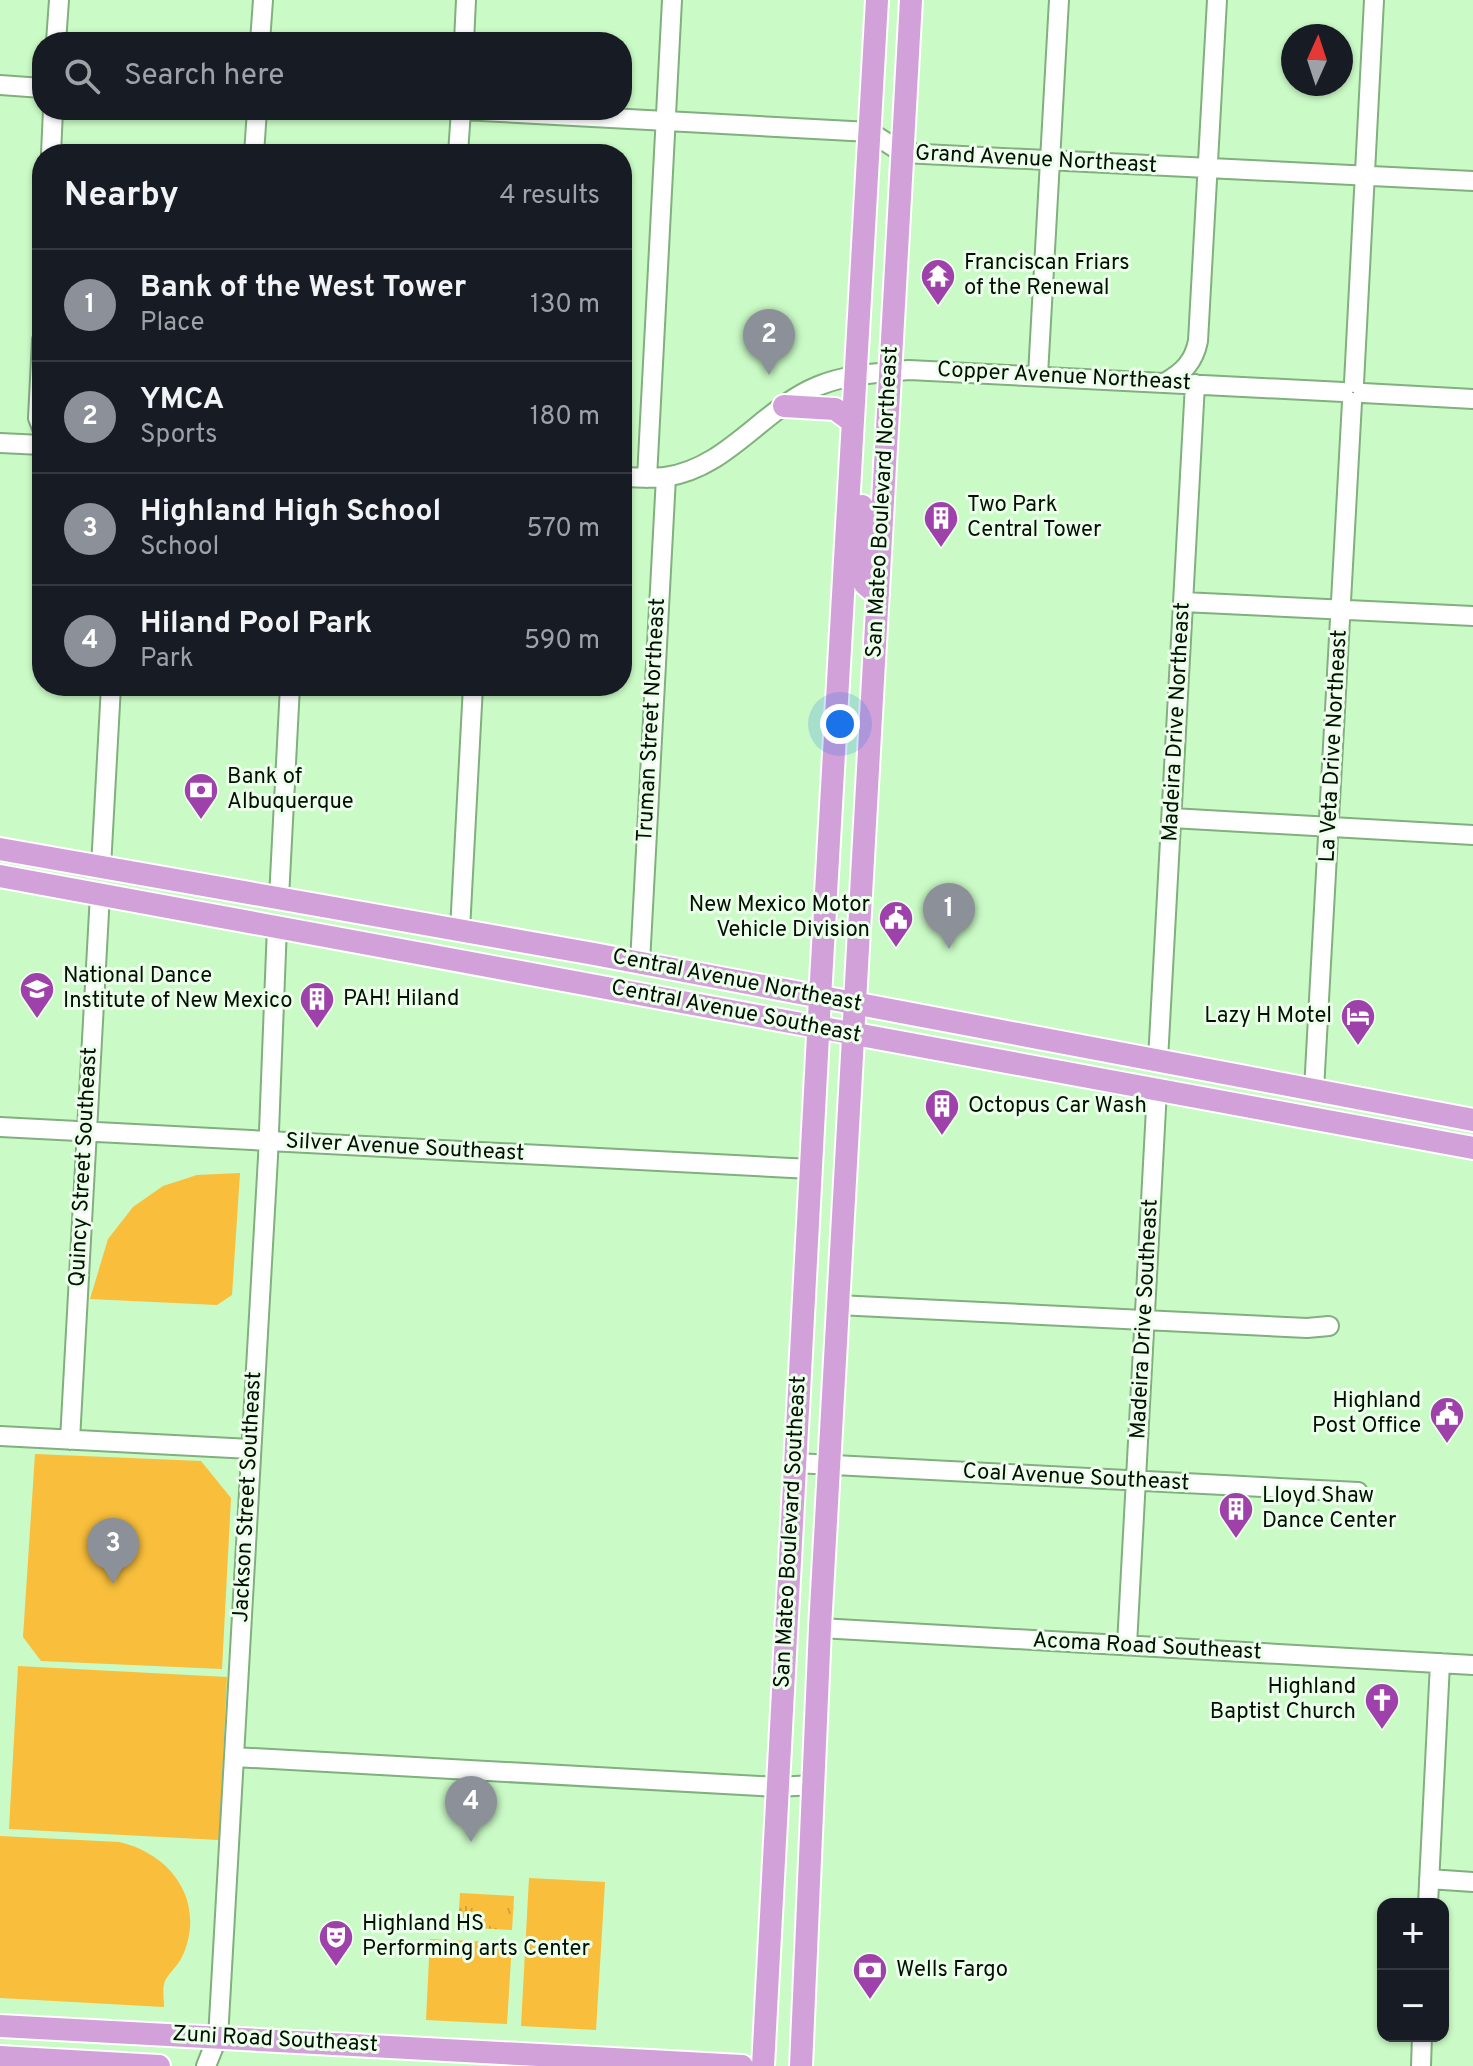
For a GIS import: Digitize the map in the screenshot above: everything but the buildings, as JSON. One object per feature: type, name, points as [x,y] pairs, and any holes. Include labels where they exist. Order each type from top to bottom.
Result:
[{"type":"main road","name":"San Mateo Boulevard Northeast","points":[[820,998],[877,0]]},
{"type":"main road","name":"San Mateo Boulevard Northeast","points":[[856,1004],[911,0]]},
{"type":"main road","points":[[784,406],[835,409],[853,422]]},
{"type":"main road","points":[[851,468],[861,483],[865,584],[878,595]]},
{"type":"main road","name":"Central Avenue Northeast","points":[[0,849],[640,963],[1473,1120]]},
{"type":"main road","name":"Central Avenue Southeast","points":[[0,876],[1473,1148]]},
{"type":"main road","name":"San Mateo Boulevard Southeast","points":[[763,2066],[820,998]]},
{"type":"main road","name":"San Mateo Boulevard Southeast","points":[[801,2066],[820,1628],[856,1004]]},
{"type":"main road","name":"Zuni Road Southeast","points":[[0,2026],[218,2036],[483,2058],[742,2066]]},
{"type":"main road","name":"Zuni Road Southeast","points":[[0,2057],[28,2062],[159,2066]]},
{"type":"street","points":[[57,32],[59,0]]},
{"type":"street","points":[[261,32],[263,0]]},
{"type":"street","points":[[464,32],[466,0]]},
{"type":"street","name":"Truman Street Northeast","points":[[640,963],[672,0]]},
{"type":"street","points":[[1038,375],[1059,0]]},
{"type":"street","points":[[1166,382],[1189,365],[1198,341],[1217,0]]},
{"type":"street","name":"La Veta Drive Northeast","points":[[1314,1090],[1374,0]]},
{"type":"street","points":[[0,85],[32,87]]},
{"type":"street","name":"Grand Avenue Northeast","points":[[632,119],[870,132],[903,153],[1473,181]]},
{"type":"street","points":[[51,144],[53,120]]},
{"type":"street","points":[[255,144],[256,120]]},
{"type":"street","points":[[459,144],[461,120]]},
{"type":"street","name":"Copper Avenue Northeast","points":[[632,477],[656,477],[692,470],[719,457],[784,406],[817,386],[856,376],[891,372],[1038,375],[1473,399]]},
{"type":"street","name":"Madeira Drive Northeast","points":[[1158,1060],[1195,384]]},
{"type":"street","points":[[8,443],[32,431]]},
{"type":"street","points":[[8,443],[32,444]]},
{"type":"street","points":[[1183,602],[1473,616]]},
{"type":"street","points":[[101,867],[110,696]]},
{"type":"street","points":[[279,898],[289,696]]},
{"type":"street","points":[[460,930],[472,696]]},
{"type":"street","points":[[1172,818],[1473,835]]},
{"type":"street","name":"Quincy Street Southeast","points":[[70,1440],[100,894]]},
{"type":"street","name":"Jackson Street Southeast","points":[[206,2066],[218,2036],[268,1141],[277,926]]},
{"type":"street","name":"Madeira Drive Southeast","points":[[1127,1645],[1157,1090]]},
{"type":"street","points":[[1473,1110],[1473,1120]]},
{"type":"street","name":"Silver Avenue Southeast","points":[[0,1127],[811,1169]]},
{"type":"street","points":[[837,1305],[1307,1328],[1329,1326]]},
{"type":"street","points":[[0,1436],[251,1449]]},
{"type":"street","name":"Coal Avenue Southeast","points":[[795,1463],[1358,1492]]},
{"type":"street","name":"Acoma Road Southeast","points":[[820,1628],[1473,1665]]},
{"type":"street","points":[[1428,1898],[1440,1663]]},
{"type":"street","points":[[234,1757],[778,1787],[813,1785]]},
{"type":"street","points":[[1429,1879],[1473,1882]]},
{"type":"street","points":[[28,2062],[30,2028]]},
{"type":"street","points":[[1421,2066],[1422,2042]]},
{"type":"green space","points":[[240,1173],[232,1295],[217,1305],[90,1299],[108,1239],[133,1207],[163,1186],[197,1175]]},
{"type":"green space","points":[[35,1454],[201,1461],[231,1498],[222,1669],[41,1661],[23,1637]]},
{"type":"green space","points":[[18,1666],[227,1677],[219,1840],[9,1829]]},
{"type":"green space","points":[[0,1836],[119,1842],[153,1856],[167,1867],[186,1896],[190,1931],[183,1955],[164,1984],[164,2007],[0,1998]]},
{"type":"green space","points":[[529,1878],[605,1882],[596,2030],[521,2026]]},
{"type":"green space","points":[[460,1893],[514,1896],[512,1930],[458,1927]]},
{"type":"green space","points":[[430,1939],[512,1943],[507,2024],[426,2020]]},
{"type":"place","name":"Franciscan Friars of the Renewal","points":[[938,307]]},
{"type":"place","name":"YMCA","points":[[769,375]]},
{"type":"place","name":"Two Park Central Tower","points":[[941,549]]},
{"type":"place","name":"Bank of Albuquerque","points":[[201,821]]},
{"type":"place","name":"New Mexico Motor Vehicle Division","points":[[896,949]]},
{"type":"place","name":"Bank of the West Tower","points":[[949,949]]},
{"type":"place","name":"National Dance Institute of New Mexico","points":[[37,1020]]},
{"type":"place","name":"PAH! Hiland","points":[[317,1030]]},
{"type":"place","name":"Lazy H Motel","points":[[1358,1047]]},
{"type":"place","name":"Octopus Car Wash","points":[[942,1137]]},
{"type":"place","name":"Highland Post Office","points":[[1447,1445]]},
{"type":"place","name":"Lloyd Shaw Dance Center","points":[[1236,1540]]},
{"type":"place","name":"Highland High School","points":[[113,1584]]},
{"type":"place","name":"Highland Baptist Church","points":[[1382,1731]]},
{"type":"place","name":"Hiland Pool Park","points":[[471,1842]]},
{"type":"place","name":"Highland HS Performing arts Center","points":[[336,1968]]},
{"type":"place","name":"Wells Fargo","points":[[870,2001]]}]
